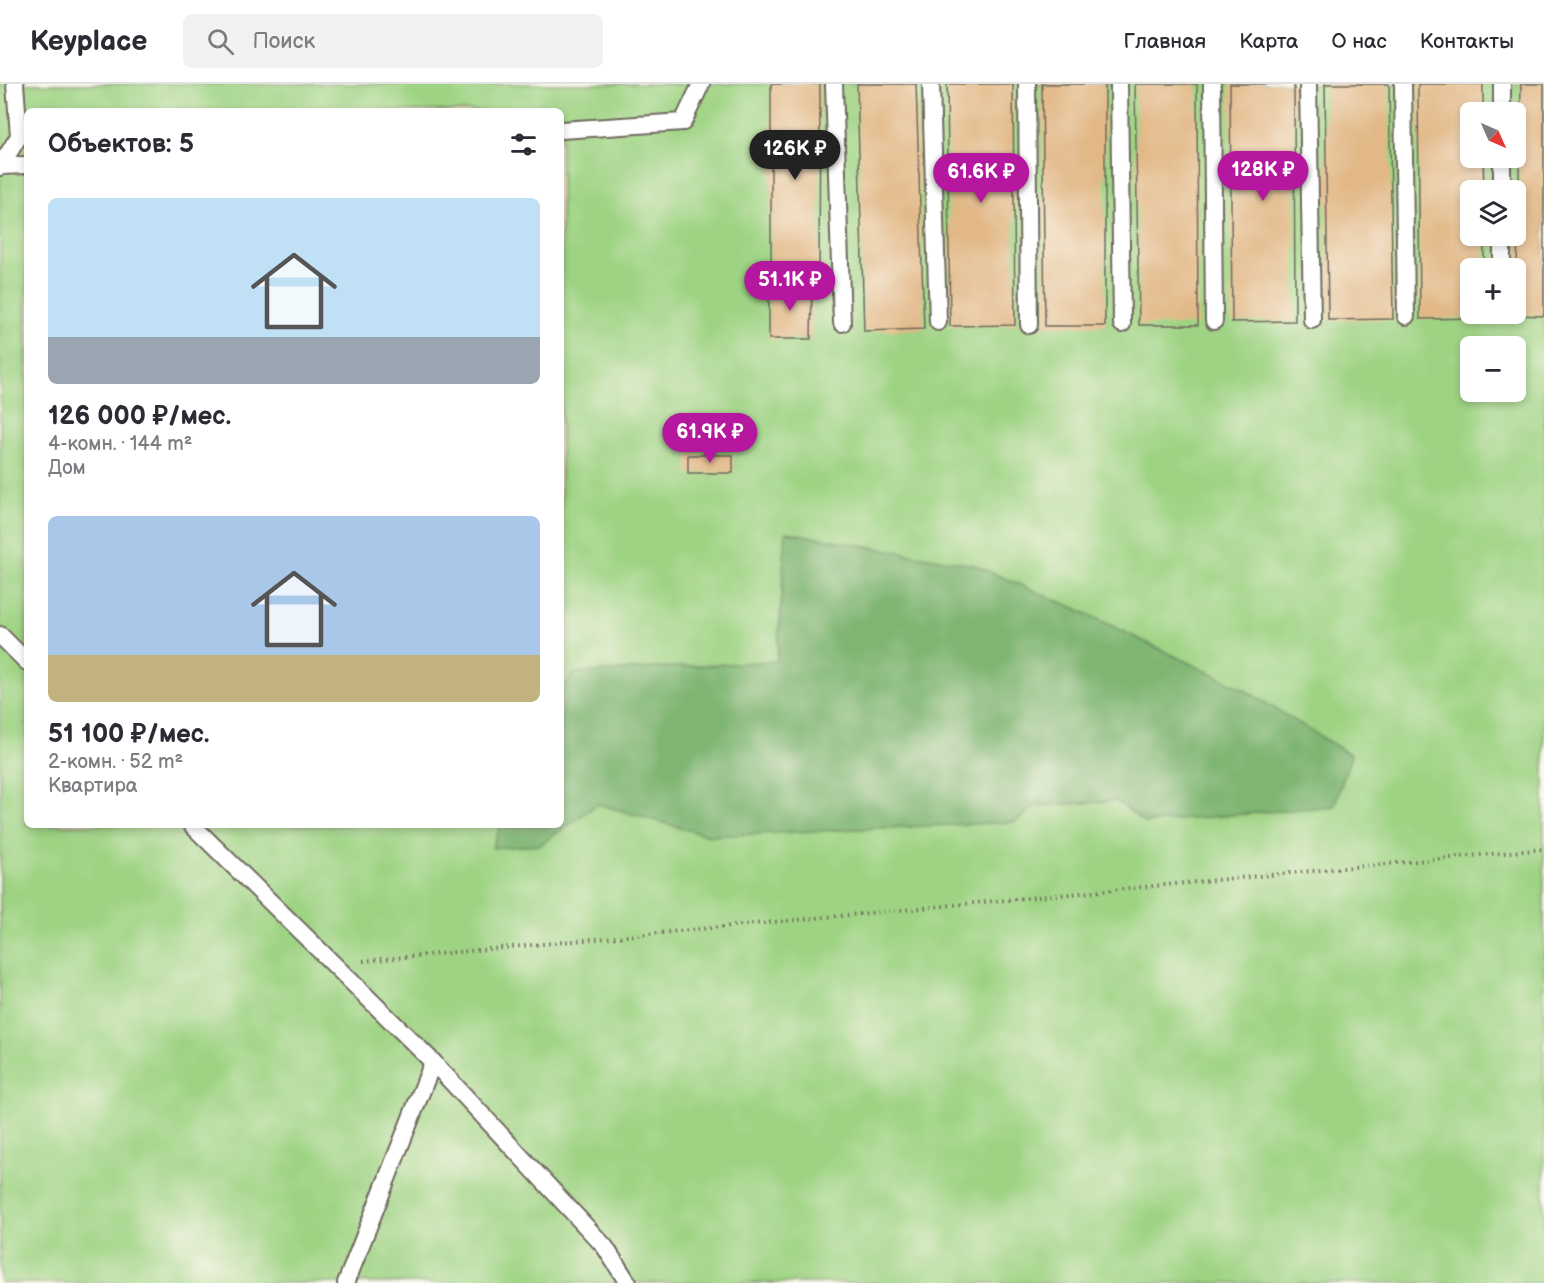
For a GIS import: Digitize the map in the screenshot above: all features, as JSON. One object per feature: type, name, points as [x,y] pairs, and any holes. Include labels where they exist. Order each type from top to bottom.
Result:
[{"type":"lane","points":[[1,166],[19,136],[15,84]]},
{"type":"lane","points":[[564,130],[683,122],[701,84]]},
{"type":"lane","points":[[834,84],[842,322]]},
{"type":"lane","points":[[931,84],[938,322]]},
{"type":"lane","points":[[1027,84],[1029,325]]},
{"type":"lane","points":[[1119,84],[1122,324]]},
{"type":"lane","points":[[1212,84],[1214,321]]},
{"type":"lane","points":[[1308,84],[1311,320]]},
{"type":"lane","points":[[1403,84],[1406,316]]},
{"type":"lane","points":[[1502,84],[1502,102]]},
{"type":"lane","points":[[1,166],[24,165]]},
{"type":"lane","points":[[0,635],[24,659]]},
{"type":"lane","points":[[195,828],[433,1062],[605,1246],[628,1283]]},
{"type":"lane","points":[[346,1283],[433,1062]]},
{"type":"path","points":[[332,964],[1544,849]]},
{"type":"green space","points":[[0,84],[1544,84],[1544,1283],[0,1283]]},
{"type":"green space","points":[[786,532],[974,565],[1077,609],[1243,689],[1351,755],[1334,806],[1145,823],[1116,801],[1036,806],[1015,822],[709,836],[598,804],[540,845],[492,848],[500,828],[564,828],[564,685],[575,673],[777,661]]},
{"type":"building","points":[[771,84],[820,84],[819,279],[771,279]]},
{"type":"building","points":[[857,84],[916,84],[924,329],[864,331]]},
{"type":"building","points":[[947,84],[1013,84],[1015,325],[950,326]]},
{"type":"building","points":[[1042,84],[1105,84],[1105,326],[1045,326]]},
{"type":"building","points":[[1135,84],[1197,84],[1198,325],[1139,325]]},
{"type":"building","points":[[1230,84],[1294,84],[1295,321],[1232,322]]},
{"type":"building","points":[[1325,84],[1389,84],[1393,319],[1328,320]]},
{"type":"building","points":[[1418,84],[1483,84],[1483,102],[1460,102],[1460,168],[1483,168],[1484,180],[1460,180],[1460,246],[1484,246],[1484,258],[1460,258],[1460,318],[1420,319]]},
{"type":"building","points":[[1521,84],[1544,84],[1544,316],[1526,315],[1526,258],[1517,258],[1517,246],[1526,246],[1526,180],[1519,180],[1519,168],[1526,168],[1526,102],[1521,102]]},
{"type":"building","points":[[769,286],[812,286],[811,339],[769,339]]},
{"type":"building","points":[[688,455],[733,455],[733,473],[688,473]]}]
